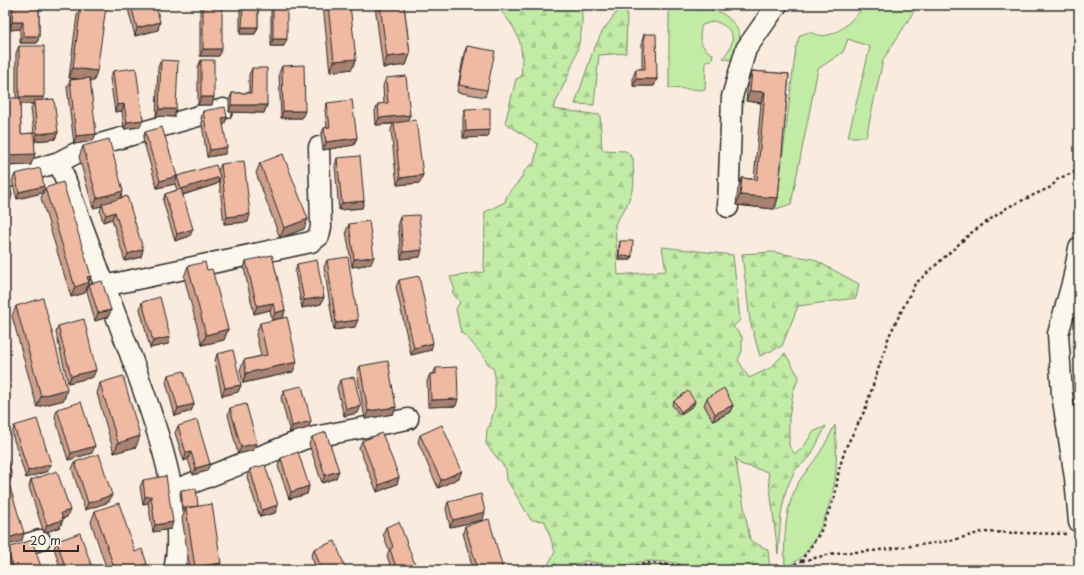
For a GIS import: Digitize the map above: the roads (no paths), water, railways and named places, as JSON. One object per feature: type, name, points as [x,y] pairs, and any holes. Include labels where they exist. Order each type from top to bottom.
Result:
[{"type":"street","points":[[728,207],[732,98],[746,49],[777,5]]},
{"type":"street","points":[[5,178],[59,162],[86,148],[223,109]]},
{"type":"street","points":[[104,286],[311,242],[319,236],[321,227],[319,147]]},
{"type":"street","points":[[59,162],[152,416],[172,491],[176,528],[176,562],[174,570]]},
{"type":"street","points":[[1075,528],[1075,478],[1062,394],[1058,334],[1074,280],[1079,248]]},
{"type":"street","points":[[172,491],[304,440],[408,418]]},
{"type":"street","points":[[5,551],[40,540]]}]
